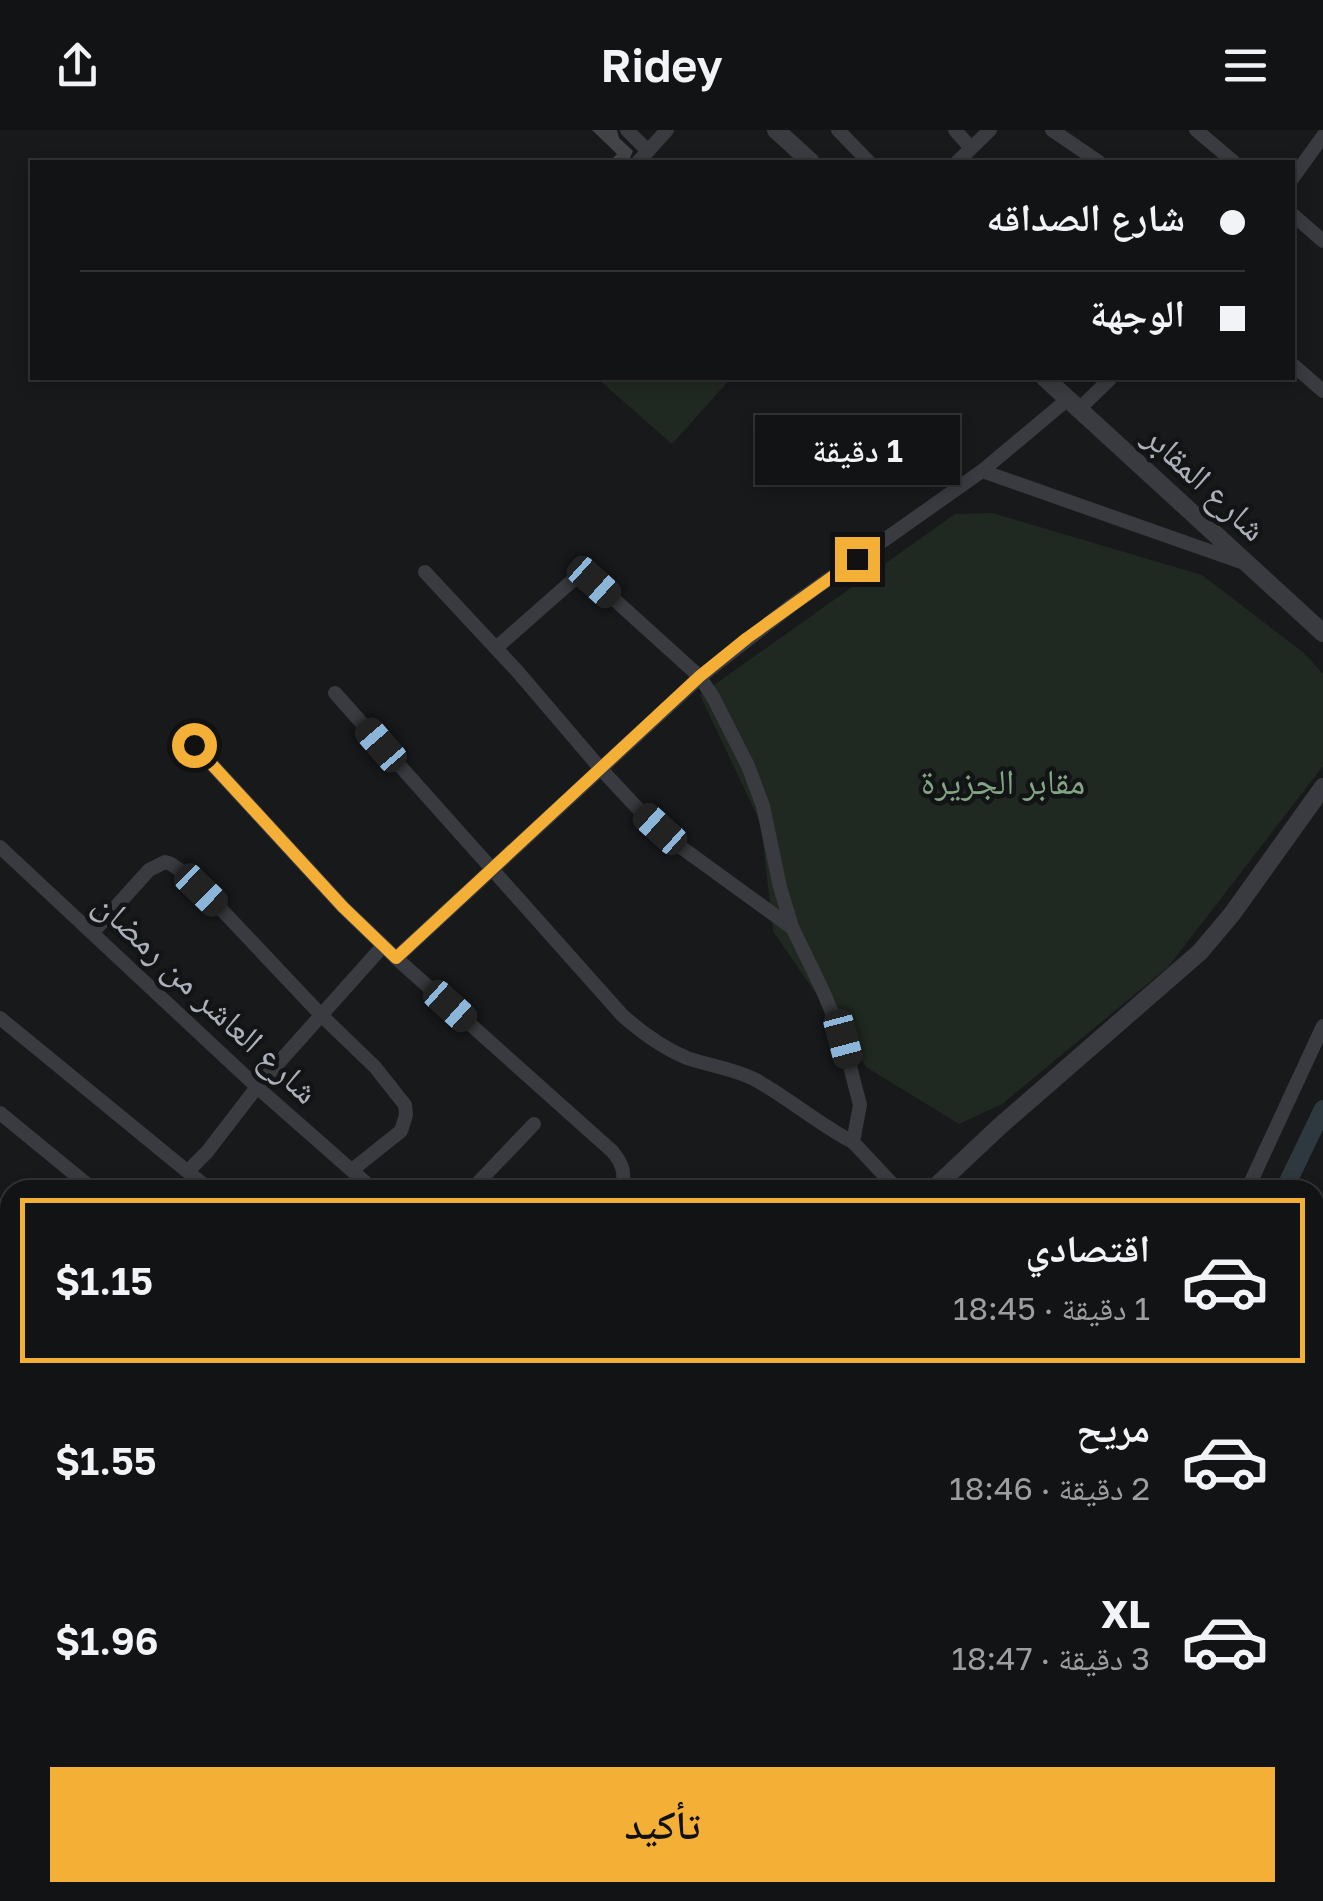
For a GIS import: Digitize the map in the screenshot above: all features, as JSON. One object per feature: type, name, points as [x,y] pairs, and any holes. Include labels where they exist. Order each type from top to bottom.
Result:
[{"type":"street","points":[[627,130],[643,157],[667,130]]},
{"type":"street","points":[[776,130],[809,160]]},
{"type":"street","points":[[838,130],[868,160]]},
{"type":"street","points":[[955,130],[971,148]]},
{"type":"street","points":[[958,160],[990,130]]},
{"type":"street","points":[[1052,130],[1097,160]]},
{"type":"street","points":[[1196,130],[1232,160]]},
{"type":"street","points":[[1295,175],[1323,136]]},
{"type":"street","points":[[1295,217],[1323,241]]},
{"type":"street","points":[[1295,367],[1323,391]]},
{"type":"street","name":"شارع المقابر","points":[[1047,380],[1323,633]]},
{"type":"street","points":[[396,958],[700,676],[792,605],[1108,380]]},
{"type":"street","points":[[982,471],[1247,564]]},
{"type":"street","points":[[426,572],[600,768],[678,845],[792,927]]},
{"type":"street","points":[[496,648],[572,581],[584,577],[700,676],[733,734],[763,806],[792,927],[843,1039],[860,1105],[853,1142]]},
{"type":"street","points":[[336,693],[608,1002],[634,1025],[684,1057],[726,1067],[789,1098],[829,1130],[853,1142],[889,1180]]},
{"type":"street","points":[[194,745],[383,946],[612,1151],[621,1162],[623,1180]]},
{"type":"street","points":[[943,1180],[1200,952],[1323,788]]},
{"type":"street","name":"شارع العاشر من رمضان","points":[[0,846],[257,1087],[363,1180]]},
{"type":"street","points":[[92,932],[149,870],[165,862],[172,864],[375,1067],[405,1104],[401,1132],[352,1170]]},
{"type":"street","points":[[188,1171],[383,946]]},
{"type":"street","points":[[0,1018],[198,1180]]},
{"type":"street","points":[[1253,1180],[1323,1026]]},
{"type":"street","points":[[0,1114],[82,1180]]},
{"type":"street","points":[[481,1180],[534,1124]]},
{"type":"green space","points":[[599,380],[729,380],[672,444]]},
{"type":"green space","name":"مقابر الجزيرة","points":[[992,513],[1202,575],[1304,653],[1323,674],[1323,766],[1168,967],[1002,1104],[959,1124],[866,1067],[773,931],[761,824],[700,695],[955,514]]},
{"type":"building","points":[[592,130],[617,130],[619,138],[633,151],[629,160],[611,160],[617,154]]},
{"type":"waterway","points":[[1289,1180],[1323,1109]]},
{"type":"route","points":[[194,745],[343,907],[396,958],[700,676],[857,559]]}]
